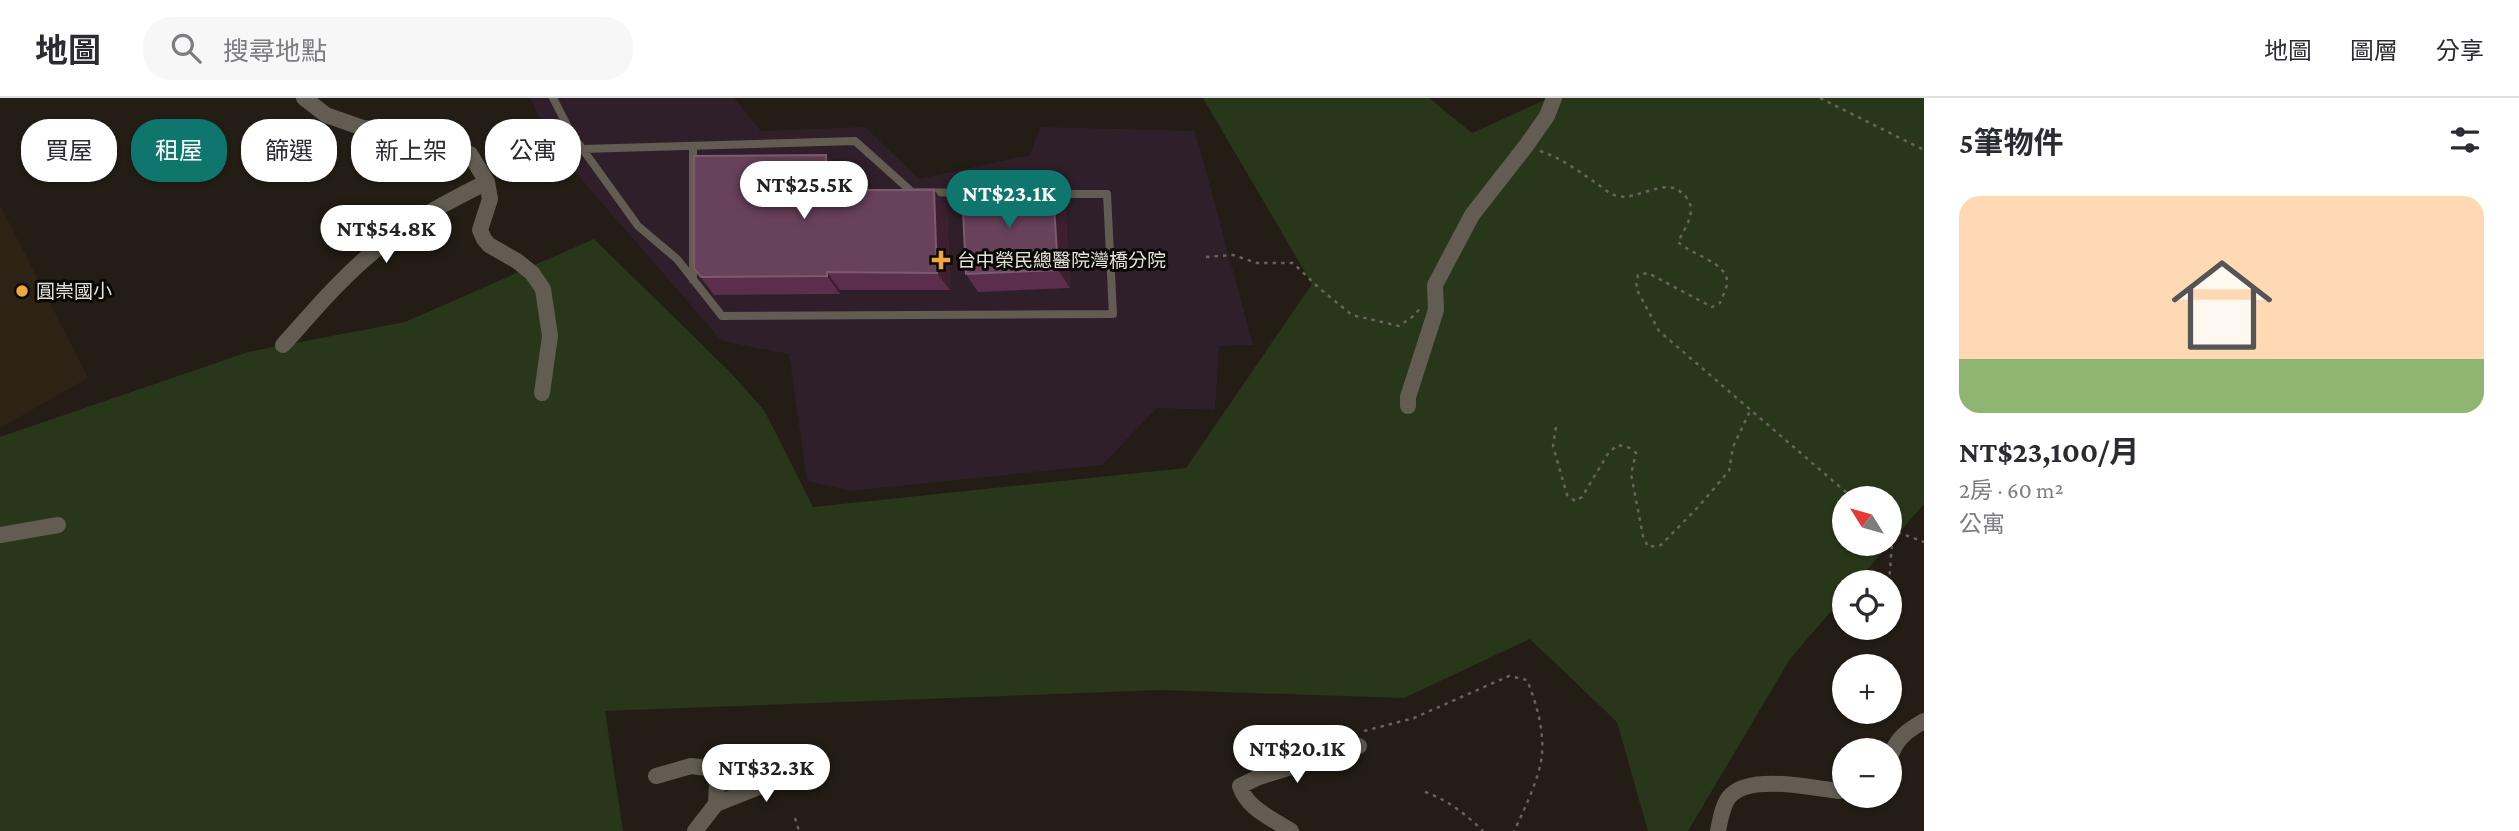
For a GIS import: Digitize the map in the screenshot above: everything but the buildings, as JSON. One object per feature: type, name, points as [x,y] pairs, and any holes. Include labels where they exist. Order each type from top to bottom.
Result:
[{"type":"street","points":[[304,98],[326,115],[363,128],[429,133],[470,155],[485,178]]},
{"type":"street","points":[[1408,406],[1408,397],[1436,310],[1435,285],[1472,215],[1527,146],[1547,116],[1554,98]]},
{"type":"street","points":[[283,345],[343,279],[374,251],[429,212],[485,182]]},
{"type":"street","points":[[487,182],[490,199],[480,230],[484,239],[532,273],[543,289],[550,336],[542,393]]},
{"type":"street","points":[[0,535],[58,525]]},
{"type":"street","points":[[1900,738],[1924,721]]},
{"type":"street","points":[[1291,831],[1255,807],[1243,796],[1240,786],[1259,777],[1359,746]]},
{"type":"street","points":[[695,831],[716,804],[822,762]]},
{"type":"street","points":[[656,776],[691,766],[708,768],[717,782],[716,804]]},
{"type":"street","points":[[1718,831],[1728,797],[1741,787],[1770,784],[1832,790]]},
{"type":"lane","points":[[553,98],[571,133],[638,226],[677,259],[722,316],[1113,314],[1107,194],[1038,194]]},
{"type":"lane","points":[[582,149],[855,141],[912,192],[982,193]]},
{"type":"lane","points":[[693,280],[694,146]]},
{"type":"path","points":[[1820,98],[1924,150]]},
{"type":"path","points":[[1527,146],[1559,158],[1615,195],[1629,196],[1668,186],[1683,193],[1690,201],[1692,213],[1678,242],[1714,263],[1725,274],[1727,283],[1720,303],[1712,307],[1647,274],[1638,275],[1636,288],[1659,331],[1839,486]]},
{"type":"path","points":[[1206,257],[1233,255],[1257,263],[1293,263],[1352,315],[1399,326],[1415,315],[1435,285]]},
{"type":"path","points":[[1556,427],[1553,446],[1566,495],[1575,501],[1582,497],[1609,452],[1618,445],[1630,448],[1636,453],[1631,474],[1643,536],[1648,547],[1661,545],[1729,471],[1733,447],[1750,411]]},
{"type":"path","points":[[1902,534],[1924,542]]},
{"type":"path","points":[[1359,746],[1362,732],[1414,718],[1509,676],[1527,680],[1537,706],[1542,755],[1525,810],[1514,831]]},
{"type":"path","points":[[1425,792],[1438,796],[1483,831]]},
{"type":"path","points":[[795,818],[799,831]]},
{"type":"shaded area","name":"台中榮民總醫院灣橋分院","points":[[530,98],[734,98],[761,131],[865,127],[919,179],[1030,155],[1040,127],[1195,131],[1253,345],[1219,346],[1215,410],[1157,408],[1102,465],[850,491],[807,481],[789,354],[722,341],[581,179],[581,119],[540,119]]},
{"type":"shaded area","name":"圓崇國小","points":[[0,205],[88,378],[0,428]]},
{"type":"green space","points":[[1203,98],[1429,98],[1472,133],[1549,98],[1924,98],[1924,504],[1902,529],[1902,486],[1832,486],[1832,556],[1879,556],[1867,570],[1832,570],[1832,610],[1790,659],[1688,831],[1648,831],[1617,722],[1530,639],[1404,698],[1161,690],[605,711],[623,831],[0,831],[0,437],[248,352],[405,322],[594,239],[730,372],[764,410],[813,507],[1186,468],[1312,284]]},
{"type":"place","name":"台中榮民總醫院灣橋分院","points":[[941,260]]},
{"type":"place","name":"圓崇國小","points":[[22,291]]}]
